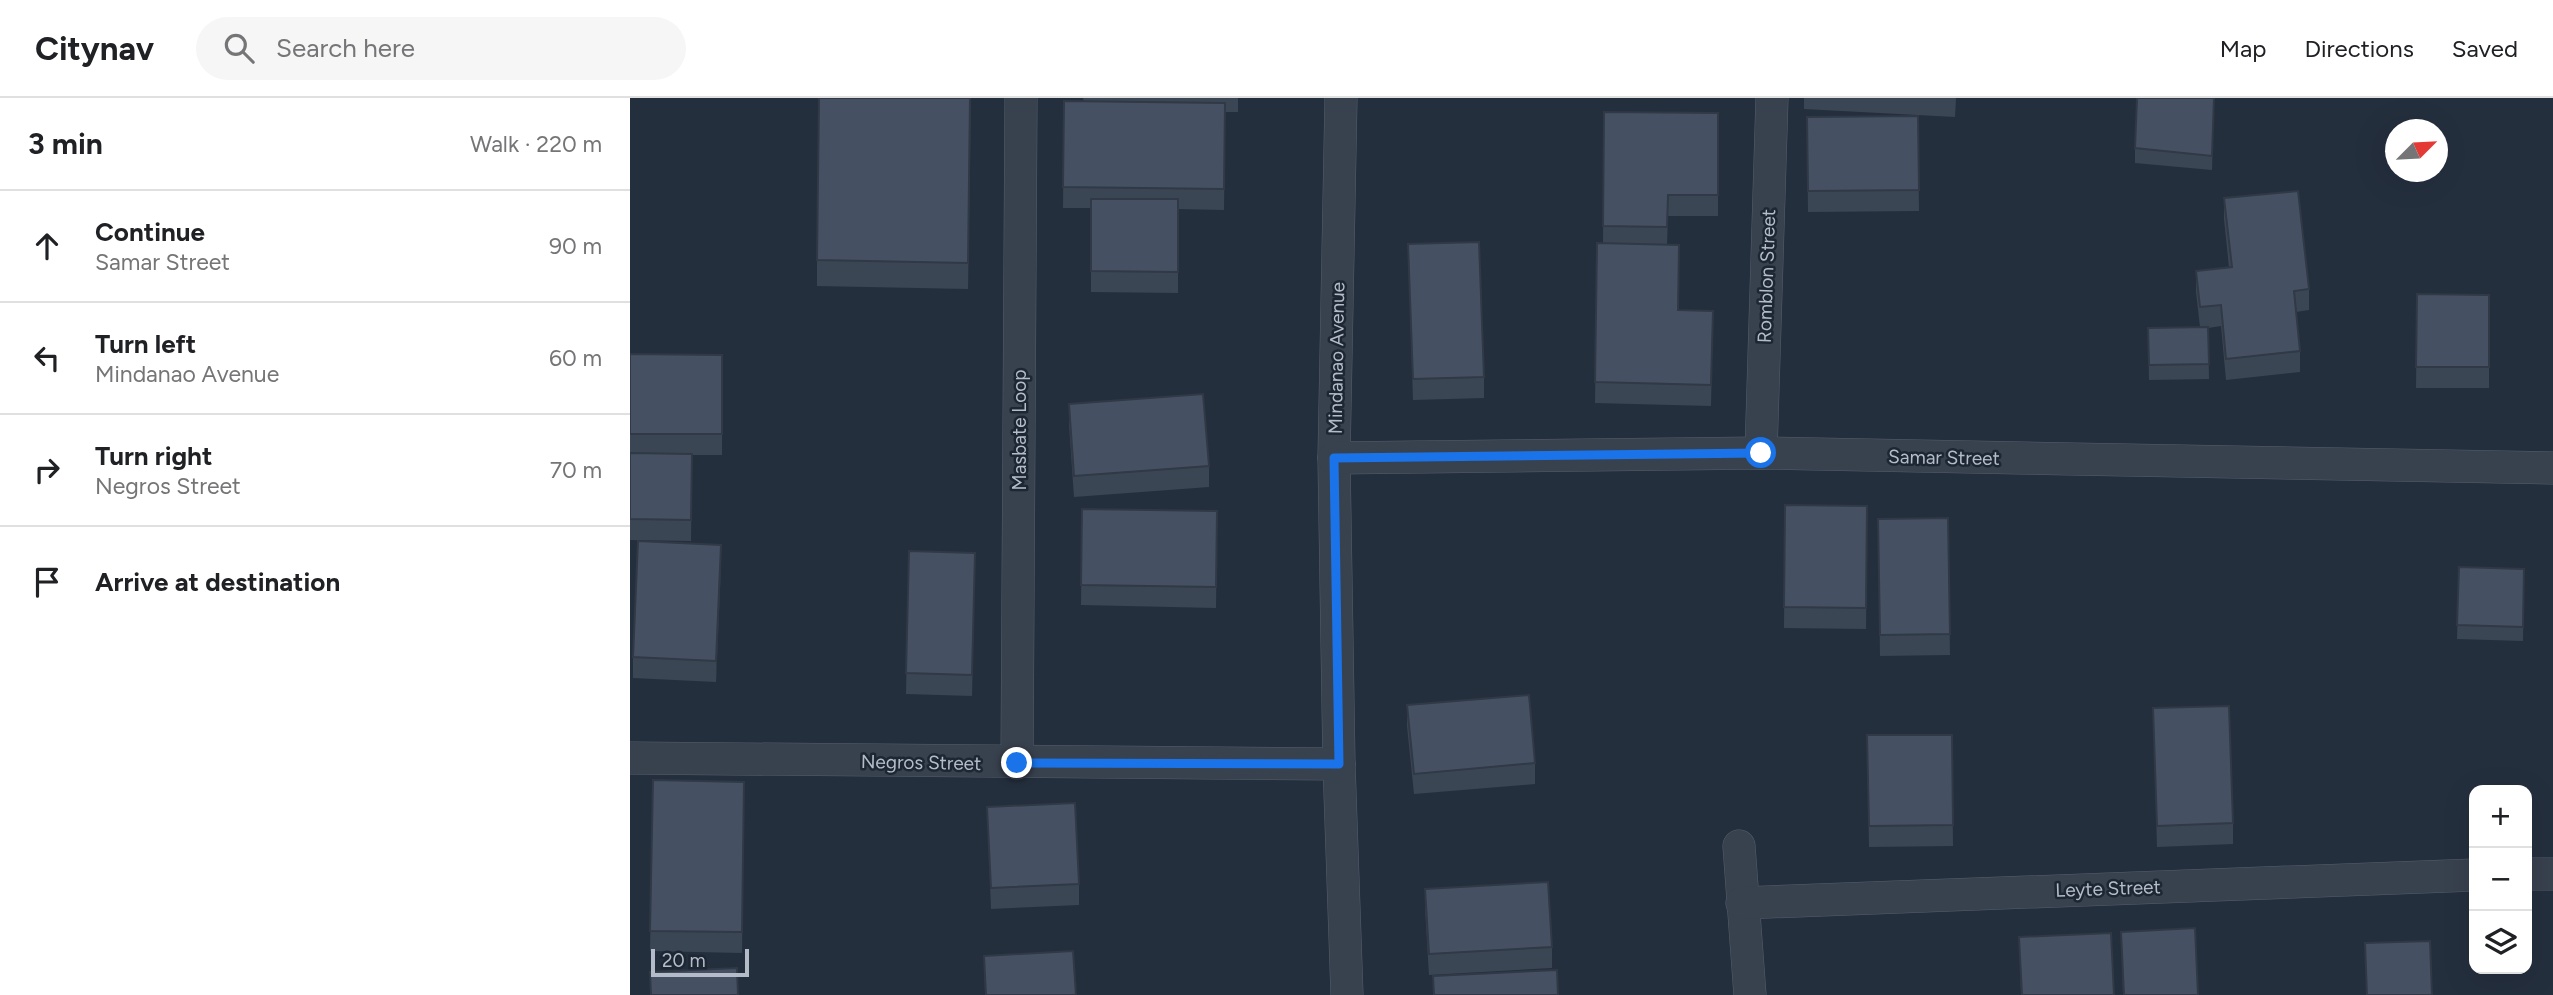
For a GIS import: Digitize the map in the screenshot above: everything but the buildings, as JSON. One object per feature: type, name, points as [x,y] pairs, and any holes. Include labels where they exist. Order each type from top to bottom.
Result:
[{"type":"street","name":"Masbate Loop","points":[[1017,763],[1021,98]]},
{"type":"street","name":"Mindanao Avenue","points":[[1341,98],[1334,458],[1339,764],[1347,995]]},
{"type":"street","name":"Romblon Street","points":[[1761,453],[1772,98]]},
{"type":"street","name":"Samar Street","points":[[1334,458],[1761,453],[2553,468]]},
{"type":"street","name":"Negros Street","points":[[630,758],[1339,764]]},
{"type":"street","points":[[1739,846],[1750,995]]},
{"type":"street","points":[[2532,874],[2553,874]]},
{"type":"street","name":"Leyte Street","points":[[1742,903],[2469,875]]},
{"type":"route","points":[[1017,763],[1339,764],[1334,458],[1761,453]]}]
